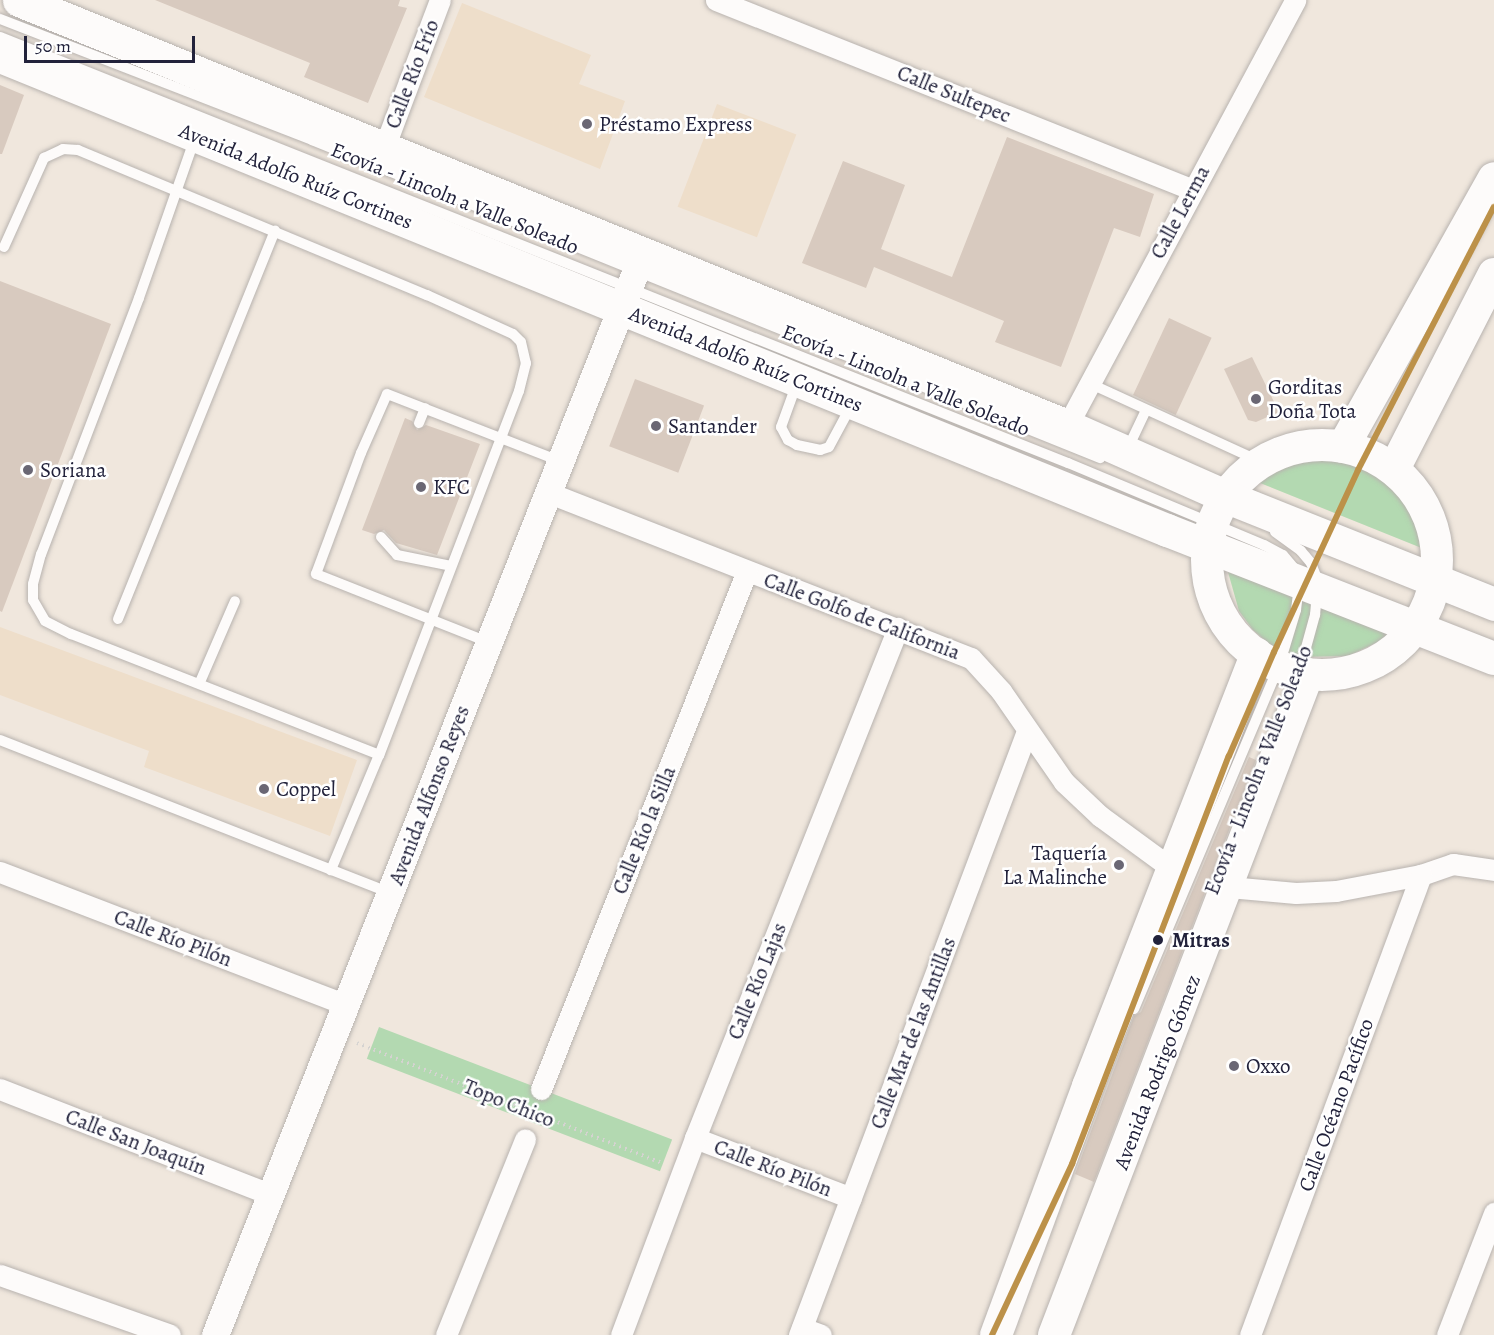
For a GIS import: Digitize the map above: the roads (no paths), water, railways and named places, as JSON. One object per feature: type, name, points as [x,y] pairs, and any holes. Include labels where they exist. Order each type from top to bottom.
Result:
[{"type":"main road","name":"Avenida Adolfo Ruíz Cortines","points":[[19,0],[384,148],[632,282],[798,380],[852,402],[1437,582],[1494,604]]},
{"type":"main road","name":"Avenida Adolfo Ruíz Cortines","points":[[0,56],[196,135],[1067,426],[1116,458],[1217,515],[1309,587],[1484,654]]},
{"type":"main road","points":[[1343,447],[1494,178]]},
{"type":"main road","points":[[1394,470],[1494,274]]},
{"type":"main road","points":[[1307,445],[1343,447],[1394,470],[1416,492],[1431,520],[1438,551],[1437,582],[1416,628],[1395,650],[1368,666],[1339,674],[1286,667],[1225,622],[1213,598],[1217,515],[1259,461],[1307,445]]},
{"type":"main road","points":[[1484,654],[1466,636],[1470,617],[1494,604]]},
{"type":"main road","points":[[996,1335],[1171,868],[1286,667]]},
{"type":"main road","name":"Avenida Rodrigo Gómez","points":[[1054,1335],[1229,888],[1286,667]]},
{"type":"street","name":"Calle Río Frío","points":[[384,148],[440,0]]},
{"type":"street","name":"Calle Sultepec","points":[[716,0],[1191,189]]},
{"type":"street","name":"Calle Lerma","points":[[1067,426],[1191,189],[1295,0]]},
{"type":"street","name":"Avenida Alfonso Reyes","points":[[215,1335],[632,282]]},
{"type":"street","name":"Calle Golfo de California","points":[[548,492],[971,658],[1001,691],[1027,732],[1064,782],[1100,816],[1171,868]]},
{"type":"street","name":"Calle Río la Silla","points":[[541,1089],[747,571]]},
{"type":"street","name":"Calle Río Lajas","points":[[621,1335],[695,1137],[898,628]]},
{"type":"street","name":"Calle Mar de las Antillas","points":[[807,1333],[850,1198],[1027,732]]},
{"type":"street","points":[[1229,888],[1296,893],[1336,891],[1421,875],[1453,864],[1494,870]]},
{"type":"street","name":"Calle Río Pilón","points":[[0,872],[347,1005]]},
{"type":"street","name":"Calle Océano Pacífico","points":[[1250,1335],[1421,875]]},
{"type":"street","name":"Calle San Joaquín","points":[[0,1089],[272,1195]]},
{"type":"street","name":"Calle Río Pilón","points":[[695,1137],[850,1198]]},
{"type":"street","points":[[446,1335],[525,1139]]},
{"type":"street","points":[[1447,1335],[1494,1213]]},
{"type":"street","points":[[0,1275],[170,1335]]},
{"type":"lane","name":"Ecovía - Lincoln a Valle Soleado","points":[[0,19],[323,145],[632,282],[1116,458]]},
{"type":"lane","points":[[0,38],[632,282],[1217,515]]},
{"type":"lane","points":[[196,135],[41,554],[33,584],[33,600],[37,612],[54,627],[200,682],[379,755]]},
{"type":"lane","points":[[4,247],[35,172],[44,158],[53,152],[78,150],[275,230],[513,334],[521,342],[526,363],[500,438],[379,755],[331,870]]},
{"type":"lane","points":[[118,619],[275,230]]},
{"type":"lane","points":[[798,380],[781,427],[788,440],[797,445],[820,450],[829,447],[852,402]]},
{"type":"lane","points":[[1091,384],[1259,461]]},
{"type":"lane","points":[[489,642],[316,574],[387,394],[560,461]]},
{"type":"lane","points":[[419,423],[425,408]]},
{"type":"lane","points":[[1116,458],[1146,410]]},
{"type":"lane","points":[[1118,1047],[1286,667],[1296,610],[1309,587],[1315,569],[1291,541],[1267,529]]},
{"type":"lane","points":[[381,537],[397,555],[451,566]]},
{"type":"lane","name":"Ecovía - Lincoln a Valle Soleado","points":[[1198,926],[1286,667],[1309,587]]},
{"type":"lane","points":[[200,682],[235,601]]},
{"type":"lane","points":[[0,740],[391,893]]},
{"type":"lane","points":[[1027,1292],[1071,1173]]},
{"type":"place","name":"Préstamo Express","points":[[587,124]]},
{"type":"place","name":"Gorditas Doña Tota","points":[[1256,399]]},
{"type":"place","name":"Santander","points":[[656,426]]},
{"type":"place","name":"Soriana","points":[[28,470]]},
{"type":"place","name":"KFC","points":[[421,487]]},
{"type":"place","name":"Coppel","points":[[264,789]]},
{"type":"place","name":"Taquería La Malinche","points":[[1119,865]]},
{"type":"place","name":"Mitras","points":[[1158,940]]},
{"type":"place","name":"Oxxo","points":[[1234,1066]]}]
